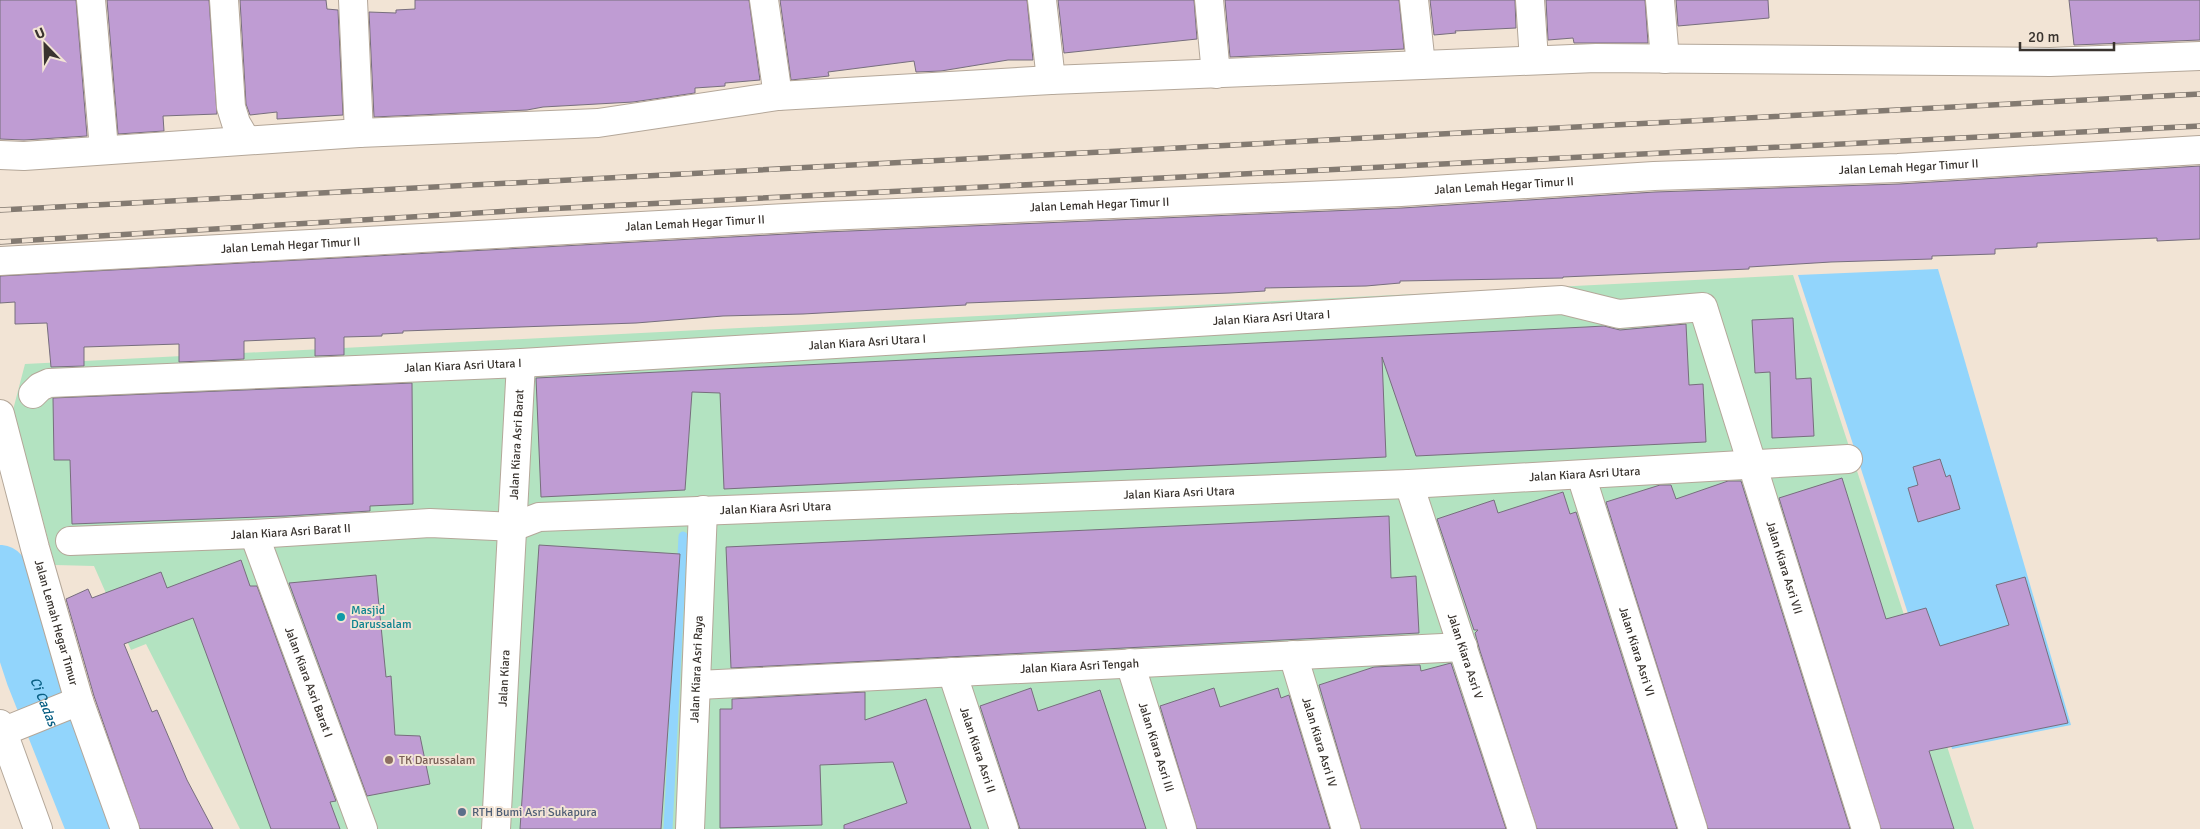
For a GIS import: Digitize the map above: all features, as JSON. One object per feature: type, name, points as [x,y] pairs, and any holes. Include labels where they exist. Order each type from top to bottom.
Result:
[{"type":"street","points":[[91,0],[104,149]]},
{"type":"street","points":[[224,0],[231,106],[236,123],[246,140]]},
{"type":"street","points":[[353,0],[359,133]]},
{"type":"street","points":[[764,0],[778,96]]},
{"type":"street","points":[[1042,0],[1051,80]]},
{"type":"street","points":[[1209,0],[1216,74]]},
{"type":"street","points":[[1414,0],[1420,50]]},
{"type":"street","points":[[1660,0],[1660,59]]},
{"type":"street","points":[[0,155],[24,156],[104,149],[359,133],[598,124],[778,96],[1051,80],[1216,74],[1420,50],[1532,32],[1660,59],[2050,62],[2200,56]]},
{"type":"street","name":"Jalan Lemah Hegar Timur II","points":[[0,261],[824,216],[1391,193],[1654,176],[1898,168],[2200,150]]},
{"type":"street","name":"Jalan Kiara Asri Utara I","points":[[32,394],[40,387],[49,383],[521,363],[1562,300],[1619,314],[1703,307]]},
{"type":"street","name":"Jalan Kiara Asri VII","points":[[1703,307],[1866,829]]},
{"type":"street","name":"Jalan Kiara Asri Barat","points":[[513,527],[521,363]]},
{"type":"street","name":"Jalan Lemah Hegar Timur","points":[[0,414],[75,702],[125,829]]},
{"type":"street","name":"Jalan Kiara Asri Utara","points":[[513,527],[539,518],[703,510],[1409,484],[1848,459]]},
{"type":"street","name":"Jalan Kiara Asri VI","points":[[1580,475],[1693,829]]},
{"type":"street","name":"Jalan Kiara Asri V","points":[[1409,484],[1522,829]]},
{"type":"street","name":"Jalan Kiara Asri Raya","points":[[690,829],[698,685],[703,510]]},
{"type":"street","name":"Jalan Kiara Asri Barat II","points":[[70,541],[254,534],[430,522],[513,527]]},
{"type":"street","name":"Jalan Kiara","points":[[496,829],[513,527]]},
{"type":"street","name":"Jalan Kiara Asri Barat I","points":[[254,534],[362,829]]},
{"type":"street","name":"Jalan Kiara Asri Tengah","points":[[698,685],[1462,647]]},
{"type":"street","name":"Jalan Kiara Asri IV","points":[[1293,655],[1346,829]]},
{"type":"street","name":"Jalan Kiara Asri III","points":[[1130,663],[1182,829]]},
{"type":"street","name":"Jalan Kiara Asri II","points":[[952,672],[1004,829]]},
{"type":"street","points":[[38,829],[8,727],[75,702]]},
{"type":"green space","points":[[1793,275],[1974,829],[240,829],[146,644],[131,650],[94,566],[55,565],[13,410],[25,364]]},
{"type":"water","points":[[1938,269],[2071,725],[1952,749],[1798,275]]},
{"type":"building","points":[[0,0],[76,0],[87,136],[24,140],[0,139]]},
{"type":"building","points":[[107,0],[209,0],[217,114],[163,116],[164,131],[118,134]]},
{"type":"building","points":[[240,0],[326,0],[327,9],[338,10],[343,115],[277,119],[277,112],[250,115],[246,104]]},
{"type":"building","points":[[415,0],[749,0],[760,80],[725,83],[725,86],[695,88],[695,93],[633,102],[543,107],[527,110],[374,117],[369,12],[396,13],[396,10],[415,9]]},
{"type":"building","points":[[780,0],[1027,0],[1033,60],[1008,60],[941,71],[916,72],[914,61],[828,72],[829,76],[791,80]]},
{"type":"building","points":[[1058,0],[1194,0],[1197,39],[1064,53]]},
{"type":"building","points":[[1225,0],[1399,0],[1404,49],[1230,57]]},
{"type":"building","points":[[1430,0],[1515,0],[1516,28],[1455,31],[1456,33],[1434,35]]},
{"type":"building","points":[[1546,0],[1645,0],[1648,43],[1574,43],[1573,38],[1548,40]]},
{"type":"building","points":[[1676,0],[1768,0],[1769,18],[1678,26]]},
{"type":"building","points":[[2069,0],[2200,0],[2200,40],[2074,45]]},
{"type":"building","points":[[2200,166],[2200,239],[2157,241],[2157,238],[2037,243],[2037,247],[1995,249],[1995,254],[1932,256],[1932,259],[1831,262],[1749,267],[1749,269],[1563,278],[1400,281],[1400,283],[1366,286],[1265,288],[1265,291],[1230,293],[966,303],[966,305],[803,314],[723,316],[636,323],[403,331],[403,333],[382,334],[382,336],[344,337],[344,355],[315,356],[315,338],[244,341],[244,359],[179,362],[179,344],[84,347],[84,366],[51,367],[47,323],[15,324],[15,302],[0,303],[0,276],[825,232],[1402,208],[1655,192],[1899,184]]},
{"type":"building","points":[[1793,318],[1796,379],[1811,378],[1814,436],[1772,438],[1770,372],[1755,373],[1752,320]]},
{"type":"building","points":[[1686,324],[1689,385],[1703,384],[1706,442],[1416,456],[1382,357],[1386,457],[724,489],[720,393],[692,392],[685,490],[541,497],[536,378],[1604,326],[1620,330]]},
{"type":"building","points":[[412,383],[413,504],[370,506],[370,511],[286,516],[72,524],[70,460],[54,460],[53,398]]},
{"type":"building","points":[[1940,459],[1946,477],[1950,475],[1960,509],[1918,522],[1908,488],[1918,485],[1913,467]]},
{"type":"building","points":[[1842,478],[1886,619],[1926,608],[1940,646],[2009,625],[1996,585],[2025,577],[2068,723],[1929,751],[1954,829],[1881,829],[1779,498]]},
{"type":"building","points":[[1728,481],[1741,481],[1850,829],[1708,829],[1606,502],[1660,485],[1671,485],[1676,499]]},
{"type":"building","points":[[1563,492],[1570,514],[1576,512],[1677,829],[1537,829],[1480,651],[1475,633],[1478,630],[1474,630],[1437,519],[1494,500],[1498,513]]},
{"type":"building","points":[[1389,516],[1391,578],[1416,576],[1419,633],[731,668],[726,547]]},
{"type":"building","points":[[539,545],[680,554],[661,829],[520,829]]},
{"type":"building","points":[[241,560],[250,586],[257,586],[336,801],[330,802],[340,829],[271,829],[193,618],[124,644],[152,712],[157,710],[187,780],[213,829],[140,829],[94,696],[66,599],[88,589],[92,598],[161,572],[167,588]]},
{"type":"building","points":[[376,575],[386,677],[391,676],[395,735],[420,736],[430,784],[367,796],[289,583]]},
{"type":"building","points":[[1451,663],[1506,829],[1361,829],[1319,685],[1374,667],[1420,665],[1421,671]]},
{"type":"building","points":[[1031,688],[1038,711],[1100,690],[1146,829],[1020,829],[980,706]]},
{"type":"building","points":[[1214,688],[1220,707],[1278,688],[1281,698],[1289,695],[1330,829],[1197,829],[1160,706]]},
{"type":"building","points":[[865,692],[865,720],[926,699],[971,829],[844,829],[844,825],[907,803],[893,762],[820,765],[822,825],[720,828],[720,709],[732,709],[732,699]]},
{"type":"waterway","points":[[668,829],[683,536]]},
{"type":"waterway","name":"Ci Cadas","points":[[0,573],[34,676],[95,829]]},
{"type":"railway","points":[[0,210],[2200,94]]},
{"type":"railway","points":[[0,242],[525,210],[2200,126]]},
{"type":"place","name":"Masjid Darussalam","points":[[341,617]]},
{"type":"place","name":"TK Darussalam","points":[[389,760]]},
{"type":"place","name":"RTH Bumi Asri Sukapura","points":[[462,812]]}]
